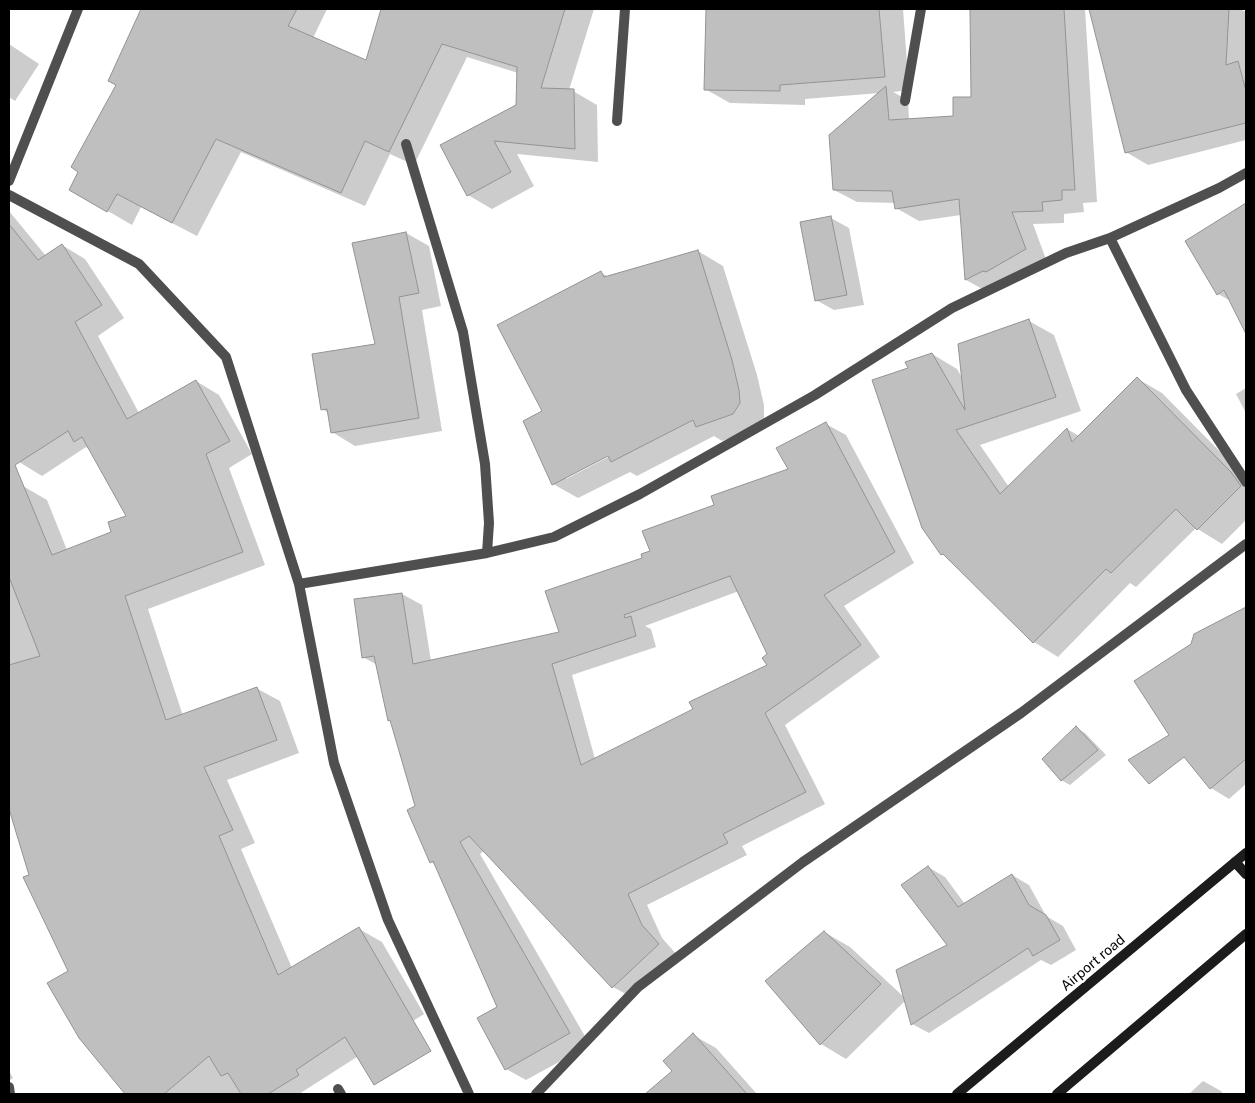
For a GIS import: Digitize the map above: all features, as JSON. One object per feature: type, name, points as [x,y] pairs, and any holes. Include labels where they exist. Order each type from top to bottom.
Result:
[{"type":"main road","name":"Airport road","points":[[957,1094],[1246,853]]},
{"type":"main road","points":[[1235,862],[1246,874]]},
{"type":"main road","points":[[1057,1094],[1246,934]]},
{"type":"street","points":[[9,181],[78,9]]},
{"type":"street","points":[[617,121],[625,9]]},
{"type":"street","points":[[905,101],[922,9]]},
{"type":"street","points":[[406,144],[463,332],[485,464],[490,523],[487,554]]},
{"type":"street","points":[[299,584],[487,554],[554,537],[640,494],[815,395],[952,308],[1066,253],[1110,238],[1219,188],[1246,173]]},
{"type":"street","points":[[9,195],[139,264],[226,357],[299,584],[334,763],[388,920],[469,1094]]},
{"type":"street","points":[[1110,238],[1138,298],[1186,390],[1246,482]]},
{"type":"street","points":[[536,1094],[638,987],[804,862],[1021,713],[1246,544]]},
{"type":"street","points":[[9,1087],[10,1094]]},
{"type":"building","points":[[141,9],[297,9],[288,26],[366,60],[381,9],[565,9],[541,88],[574,89],[575,149],[494,141],[511,172],[467,196],[440,145],[516,105],[517,67],[442,44],[389,152],[365,141],[341,193],[216,139],[172,223],[117,194],[107,212],[69,190],[78,172],[71,167],[116,85],[108,81]]},
{"type":"building","points":[[706,9],[879,9],[885,77],[780,85],[780,91],[704,90]]},
{"type":"building","points":[[970,9],[1064,9],[1075,190],[1062,190],[1062,200],[1042,202],[1043,211],[1012,212],[1026,249],[986,272],[983,271],[965,280],[959,199],[895,209],[892,191],[833,190],[829,135],[886,86],[889,120],[953,116],[953,97],[971,97]]},
{"type":"building","points":[[1089,9],[1229,9],[1226,65],[1238,61],[1246,91],[1246,123],[1125,153]]},
{"type":"building","points":[[1246,203],[1246,334],[1224,290],[1217,295],[1185,241]]},
{"type":"building","points":[[831,216],[847,295],[815,301],[800,222]]},
{"type":"building","points":[[9,224],[38,260],[62,244],[102,305],[75,322],[127,419],[196,380],[230,441],[206,454],[243,552],[125,596],[166,720],[257,687],[277,740],[204,767],[233,830],[219,836],[278,975],[359,927],[431,1051],[374,1085],[345,1037],[296,1070],[299,1075],[268,1094],[241,1094],[228,1073],[221,1076],[209,1056],[164,1094],[125,1094],[79,1038],[47,983],[68,971],[23,877],[29,875],[9,809],[9,665],[40,656],[9,577]],"holes":[[[68,431],[74,442],[82,437],[126,516],[108,522],[111,532],[52,555],[15,465]]]},
{"type":"building","points":[[406,232],[419,293],[399,297],[419,418],[331,433],[327,409],[321,410],[312,354],[375,344],[352,243]]},
{"type":"building","points":[[698,250],[732,360],[740,403],[733,414],[696,427],[693,420],[611,462],[608,456],[552,485],[523,421],[542,411],[497,325],[601,271],[604,277]]},
{"type":"building","points":[[1029,319],[1056,397],[956,430],[1000,494],[1067,428],[1072,442],[1137,377],[1231,472],[1241,486],[1197,530],[1176,509],[1111,573],[1106,569],[1033,643],[943,554],[941,555],[922,528],[872,380],[908,368],[905,362],[932,353],[965,410],[958,344]]},
{"type":"building","points":[[826,422],[895,552],[824,595],[861,645],[765,713],[806,792],[723,834],[728,843],[628,894],[642,925],[659,944],[612,988],[469,836],[460,842],[570,1033],[505,1070],[477,1018],[497,1007],[433,861],[430,863],[407,810],[415,806],[390,720],[388,721],[374,656],[362,658],[354,599],[402,593],[413,664],[559,632],[545,591],[642,558],[641,554],[650,551],[642,531],[714,505],[711,496],[788,469],[776,448]],"holes":[[[730,576],[767,654],[762,658],[767,665],[689,702],[693,709],[581,765],[552,664],[636,636],[631,616],[625,618],[624,615]]]},
{"type":"building","points":[[1246,607],[1246,759],[1210,789],[1184,757],[1149,784],[1128,760],[1169,735],[1134,681],[1191,644],[1194,634]]},
{"type":"building","points":[[1076,726],[1098,750],[1061,781],[1042,759]]},
{"type":"building","points":[[928,866],[958,907],[1012,874],[1029,905],[1046,915],[1060,940],[1033,956],[1028,948],[911,1025],[896,970],[947,945],[901,885]]},
{"type":"building","points":[[824,931],[881,984],[820,1045],[765,981]]},
{"type":"building","points":[[693,1033],[747,1094],[645,1094],[672,1071],[663,1061]]}]
